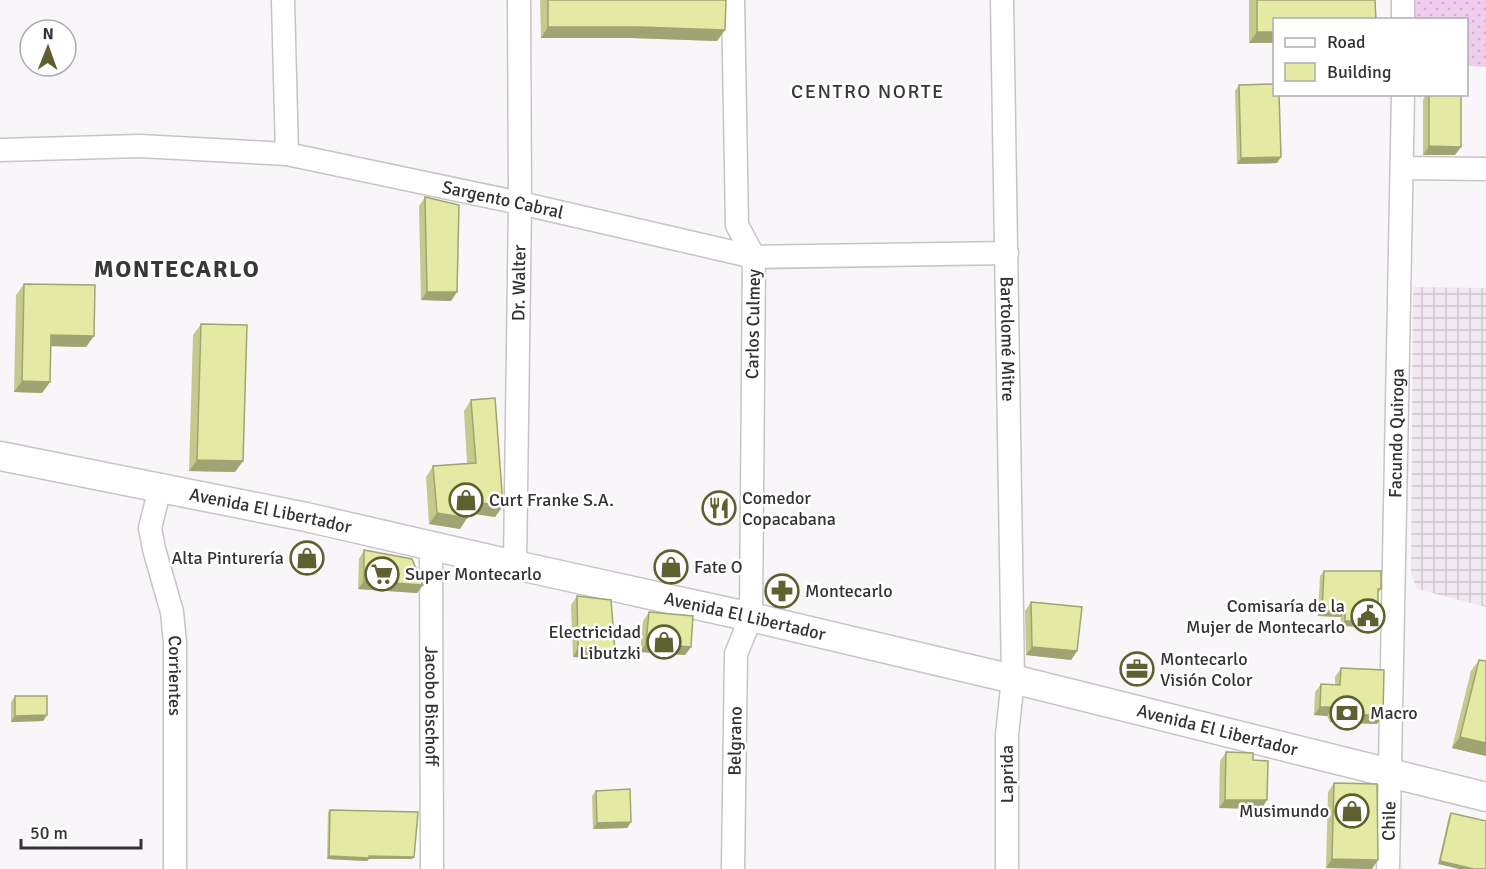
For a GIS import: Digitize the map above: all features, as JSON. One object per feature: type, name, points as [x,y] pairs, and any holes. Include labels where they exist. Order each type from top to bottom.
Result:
[{"type":"main road","name":"Avenida El Libertador","points":[[0,456],[431,544],[514,565],[751,617],[1013,679],[1486,797]]},
{"type":"street","points":[[283,0],[287,154]]},
{"type":"street","name":"Dr. Walter","points":[[514,565],[520,203],[519,0]]},
{"type":"street","name":"Carlos Culmey","points":[[733,0],[737,225],[754,257],[751,617]]},
{"type":"street","name":"Bartolomé Mitre","points":[[1002,0],[1013,679]]},
{"type":"street","points":[[1403,0],[1403,18]]},
{"type":"street","name":"Facundo Quiroga","points":[[1389,772],[1403,96]]},
{"type":"street","name":"Sargento Cabral","points":[[0,150],[140,146],[287,154],[520,203],[754,257],[1007,253]]},
{"type":"street","points":[[1402,168],[1486,170]]},
{"type":"street","name":"Corrientes","points":[[160,488],[150,528],[172,612],[175,644],[176,869]]},
{"type":"street","name":"Jacobo Bischoff","points":[[431,544],[432,869]]},
{"type":"street","name":"Belgrano","points":[[734,869],[736,654],[751,617]]},
{"type":"street","name":"Laprida","points":[[1007,869],[1007,735],[1013,679]]},
{"type":"street","name":"Chile","points":[[1388,869],[1389,772]]},
{"type":"shaded area","points":[[1408,0],[1486,0],[1486,67],[1468,66],[1468,18],[1408,18]]},
{"type":"shaded area","points":[[1413,287],[1486,288],[1486,607],[1417,589],[1411,574]]},
{"type":"building","points":[[548,0],[726,0],[725,30],[548,27]]},
{"type":"building","points":[[1257,0],[1375,0],[1376,18],[1273,18],[1273,32],[1257,32]]},
{"type":"building","points":[[1273,84],[1273,96],[1279,96],[1281,157],[1241,158],[1239,85]]},
{"type":"building","points":[[1429,96],[1461,96],[1461,147],[1429,146]]},
{"type":"building","points":[[425,197],[459,205],[457,292],[427,292]]},
{"type":"building","points":[[24,284],[95,285],[94,336],[51,335],[50,382],[22,381]]},
{"type":"building","points":[[201,324],[247,325],[243,461],[197,460]]},
{"type":"building","points":[[495,398],[503,506],[470,501],[467,518],[437,513],[433,466],[476,463],[471,400]]},
{"type":"building","points":[[364,550],[412,559],[423,585],[364,581]]},
{"type":"building","points":[[1324,571],[1381,571],[1381,589],[1378,589],[1378,621],[1345,621],[1345,611],[1322,611]]},
{"type":"building","points":[[577,596],[611,600],[615,651],[578,648]]},
{"type":"building","points":[[1031,602],[1082,607],[1077,651],[1032,647]]},
{"type":"building","points":[[649,612],[693,616],[691,647],[646,643]]},
{"type":"building","points":[[1479,660],[1486,661],[1486,743],[1460,737]]},
{"type":"building","points":[[1341,668],[1384,670],[1383,716],[1336,713],[1333,707],[1320,707],[1321,684],[1340,685]]},
{"type":"building","points":[[15,696],[47,696],[47,715],[15,716]]},
{"type":"building","points":[[1226,752],[1253,753],[1253,760],[1268,761],[1267,800],[1225,800]]},
{"type":"building","points":[[1334,783],[1377,784],[1378,860],[1332,859]]},
{"type":"building","points":[[630,789],[631,822],[597,823],[596,791]]},
{"type":"building","points":[[330,810],[418,812],[414,857],[329,856]]},
{"type":"building","points":[[1451,813],[1486,821],[1486,869],[1474,869],[1440,861]]},
{"type":"place","name":"Curt Franke S.A.","points":[[466,500]]},
{"type":"place","name":"Comedor Copacabana","points":[[719,508]]},
{"type":"place","name":"Alta Pinturería","points":[[307,558]]},
{"type":"place","name":"Fate O","points":[[671,567]]},
{"type":"place","name":"Super Montecarlo","points":[[382,574]]},
{"type":"place","name":"Montecarlo","points":[[782,591]]},
{"type":"place","name":"Comisaría de la Mujer de Montecarlo","points":[[1368,616]]},
{"type":"place","name":"Electricidad Libutzki","points":[[664,642]]},
{"type":"place","name":"Montecarlo Visión Color","points":[[1137,669]]},
{"type":"place","name":"Macro","points":[[1347,713]]},
{"type":"place","name":"Musimundo","points":[[1352,811]]},
{"type":"district","name":"CENTRO NORTE","points":[[868,91]]},
{"type":"district","name":"MONTECARLO","points":[[177,269]]}]
